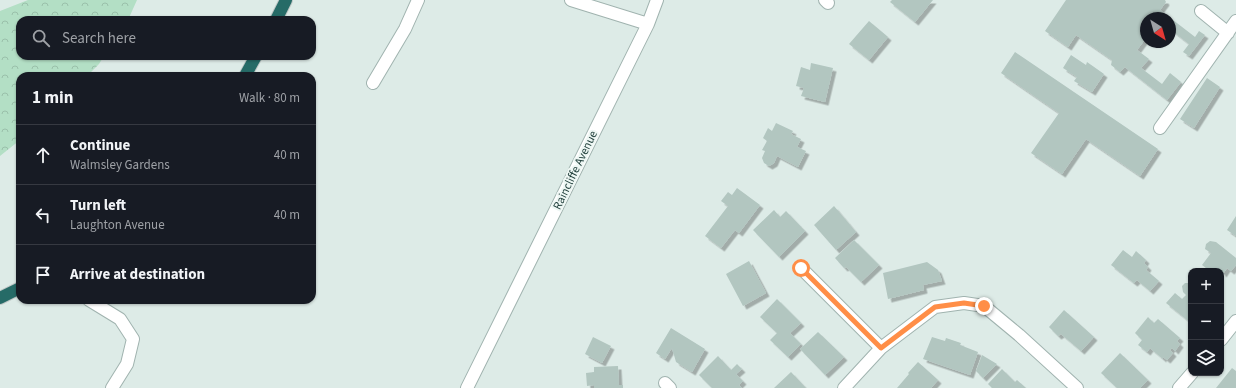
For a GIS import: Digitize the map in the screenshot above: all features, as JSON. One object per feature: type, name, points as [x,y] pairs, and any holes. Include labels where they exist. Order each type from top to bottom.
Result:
[{"type":"highway","points":[[278,16],[286,0]]},
{"type":"highway","points":[[247,72],[254,60]]},
{"type":"highway","points":[[0,298],[16,290]]},
{"type":"street","points":[[373,82],[405,28],[418,0]]},
{"type":"street","points":[[571,0],[648,24]]},
{"type":"street","name":"Raincliffe Avenue","points":[[467,388],[648,24],[657,0]]},
{"type":"street","points":[[1201,11],[1228,33]]},
{"type":"street","points":[[1160,128],[1236,20]]},
{"type":"street","points":[[801,268],[881,348]]},
{"type":"street","points":[[844,388],[881,348],[935,307],[964,303],[984,306],[1019,335],[1077,388]]},
{"type":"street","points":[[96,304],[120,319],[133,339],[127,364],[112,388]]},
{"type":"street","points":[[1224,336],[1236,321]]},
{"type":"street","points":[[1179,388],[1189,376]]},
{"type":"green space","points":[[28,0],[137,0],[130,16],[16,16],[16,60],[102,60],[91,72],[16,72],[16,143],[0,156],[0,11]]},
{"type":"building","points":[[892,0],[933,0],[915,22],[890,2]]},
{"type":"building","points":[[1066,0],[1165,0],[1166,2],[1160,10],[1163,12],[1140,12],[1140,46],[1137,50],[1149,59],[1141,68],[1162,84],[1170,73],[1181,82],[1167,100],[1125,67],[1120,72],[1111,65],[1112,60],[1076,35],[1068,47],[1045,31]]},
{"type":"building","points":[[869,21],[888,37],[869,60],[849,44]]},
{"type":"building","points":[[1176,22],[1195,37],[1199,31],[1205,35],[1189,56],[1183,52],[1189,44],[1176,34]]},
{"type":"building","points":[[1015,52],[1158,149],[1140,176],[1086,139],[1062,174],[1031,153],[1059,113],[1001,73]]},
{"type":"building","points":[[1071,55],[1086,65],[1087,62],[1104,74],[1092,92],[1074,81],[1077,77],[1063,68]]},
{"type":"building","points":[[811,63],[833,68],[825,102],[801,96],[804,88],[796,86],[801,67],[810,70]]},
{"type":"building","points":[[1207,78],[1220,87],[1194,128],[1180,119]]},
{"type":"building","points":[[776,123],[793,131],[791,134],[801,139],[797,147],[806,151],[798,167],[777,156],[774,163],[769,166],[764,163],[762,158],[765,151],[762,150],[767,141],[763,138],[768,128],[772,131]]},
{"type":"building","points":[[737,188],[760,205],[739,233],[735,230],[721,248],[705,236],[728,206],[721,201],[728,192],[732,195]]},
{"type":"building","points":[[834,206],[856,232],[836,250],[814,225]]},
{"type":"building","points":[[774,210],[780,217],[786,211],[805,231],[779,257],[753,230]]},
{"type":"building","points":[[1236,216],[1236,236],[1227,230]]},
{"type":"building","points":[[854,240],[879,265],[861,282],[846,267],[844,268],[835,258]]},
{"type":"building","points":[[1210,241],[1216,242],[1236,258],[1236,265],[1231,271],[1227,268],[1224,272],[1224,268],[1206,268],[1202,265],[1211,253],[1205,249],[1206,244]]},
{"type":"building","points":[[1123,250],[1132,257],[1136,251],[1146,260],[1144,263],[1148,267],[1146,270],[1159,281],[1150,291],[1137,280],[1134,283],[1111,265]]},
{"type":"building","points":[[749,261],[766,293],[743,306],[726,274]]},
{"type":"building","points":[[927,262],[938,270],[942,281],[923,285],[924,290],[888,299],[883,273]]},
{"type":"building","points":[[1185,283],[1188,283],[1188,321],[1166,303],[1175,293],[1182,299],[1186,295],[1183,292],[1182,286]]},
{"type":"building","points":[[777,299],[801,323],[790,333],[801,344],[788,357],[770,340],[777,333],[760,317]]},
{"type":"building","points":[[1064,310],[1094,337],[1081,351],[1061,334],[1058,336],[1049,327]]},
{"type":"building","points":[[1148,317],[1154,323],[1158,319],[1180,338],[1177,341],[1180,344],[1175,351],[1172,348],[1170,350],[1173,353],[1167,360],[1163,357],[1163,359],[1150,348],[1147,352],[1138,345],[1142,340],[1135,333]]},
{"type":"building","points":[[671,328],[705,349],[692,372],[676,362],[672,348],[665,359],[656,353]]},
{"type":"building","points":[[818,332],[844,357],[825,375],[800,349]]},
{"type":"building","points":[[593,337],[611,346],[602,363],[585,354]]},
{"type":"building","points":[[932,337],[945,341],[946,338],[961,343],[960,345],[978,352],[970,375],[923,359]]},
{"type":"building","points":[[1120,353],[1148,380],[1140,388],[1117,388],[1101,373]]},
{"type":"building","points":[[982,355],[997,364],[983,378],[976,371]]},
{"type":"building","points":[[718,356],[731,370],[737,364],[742,369],[736,374],[743,381],[739,385],[742,388],[712,388],[699,375]]},
{"type":"building","points":[[918,362],[938,380],[931,388],[897,388],[909,374],[908,373]]},
{"type":"building","points":[[618,366],[619,385],[623,385],[623,388],[594,388],[594,385],[587,386],[586,373],[594,372],[594,367]]},
{"type":"building","points":[[1232,368],[1236,371],[1236,388],[1216,388]]},
{"type":"building","points":[[1002,369],[1015,382],[1017,380],[1026,388],[992,388],[988,384]]},
{"type":"building","points":[[791,372],[806,388],[774,388]]},
{"type":"route","points":[[801,268],[881,348],[935,307],[964,303],[984,306]]}]
